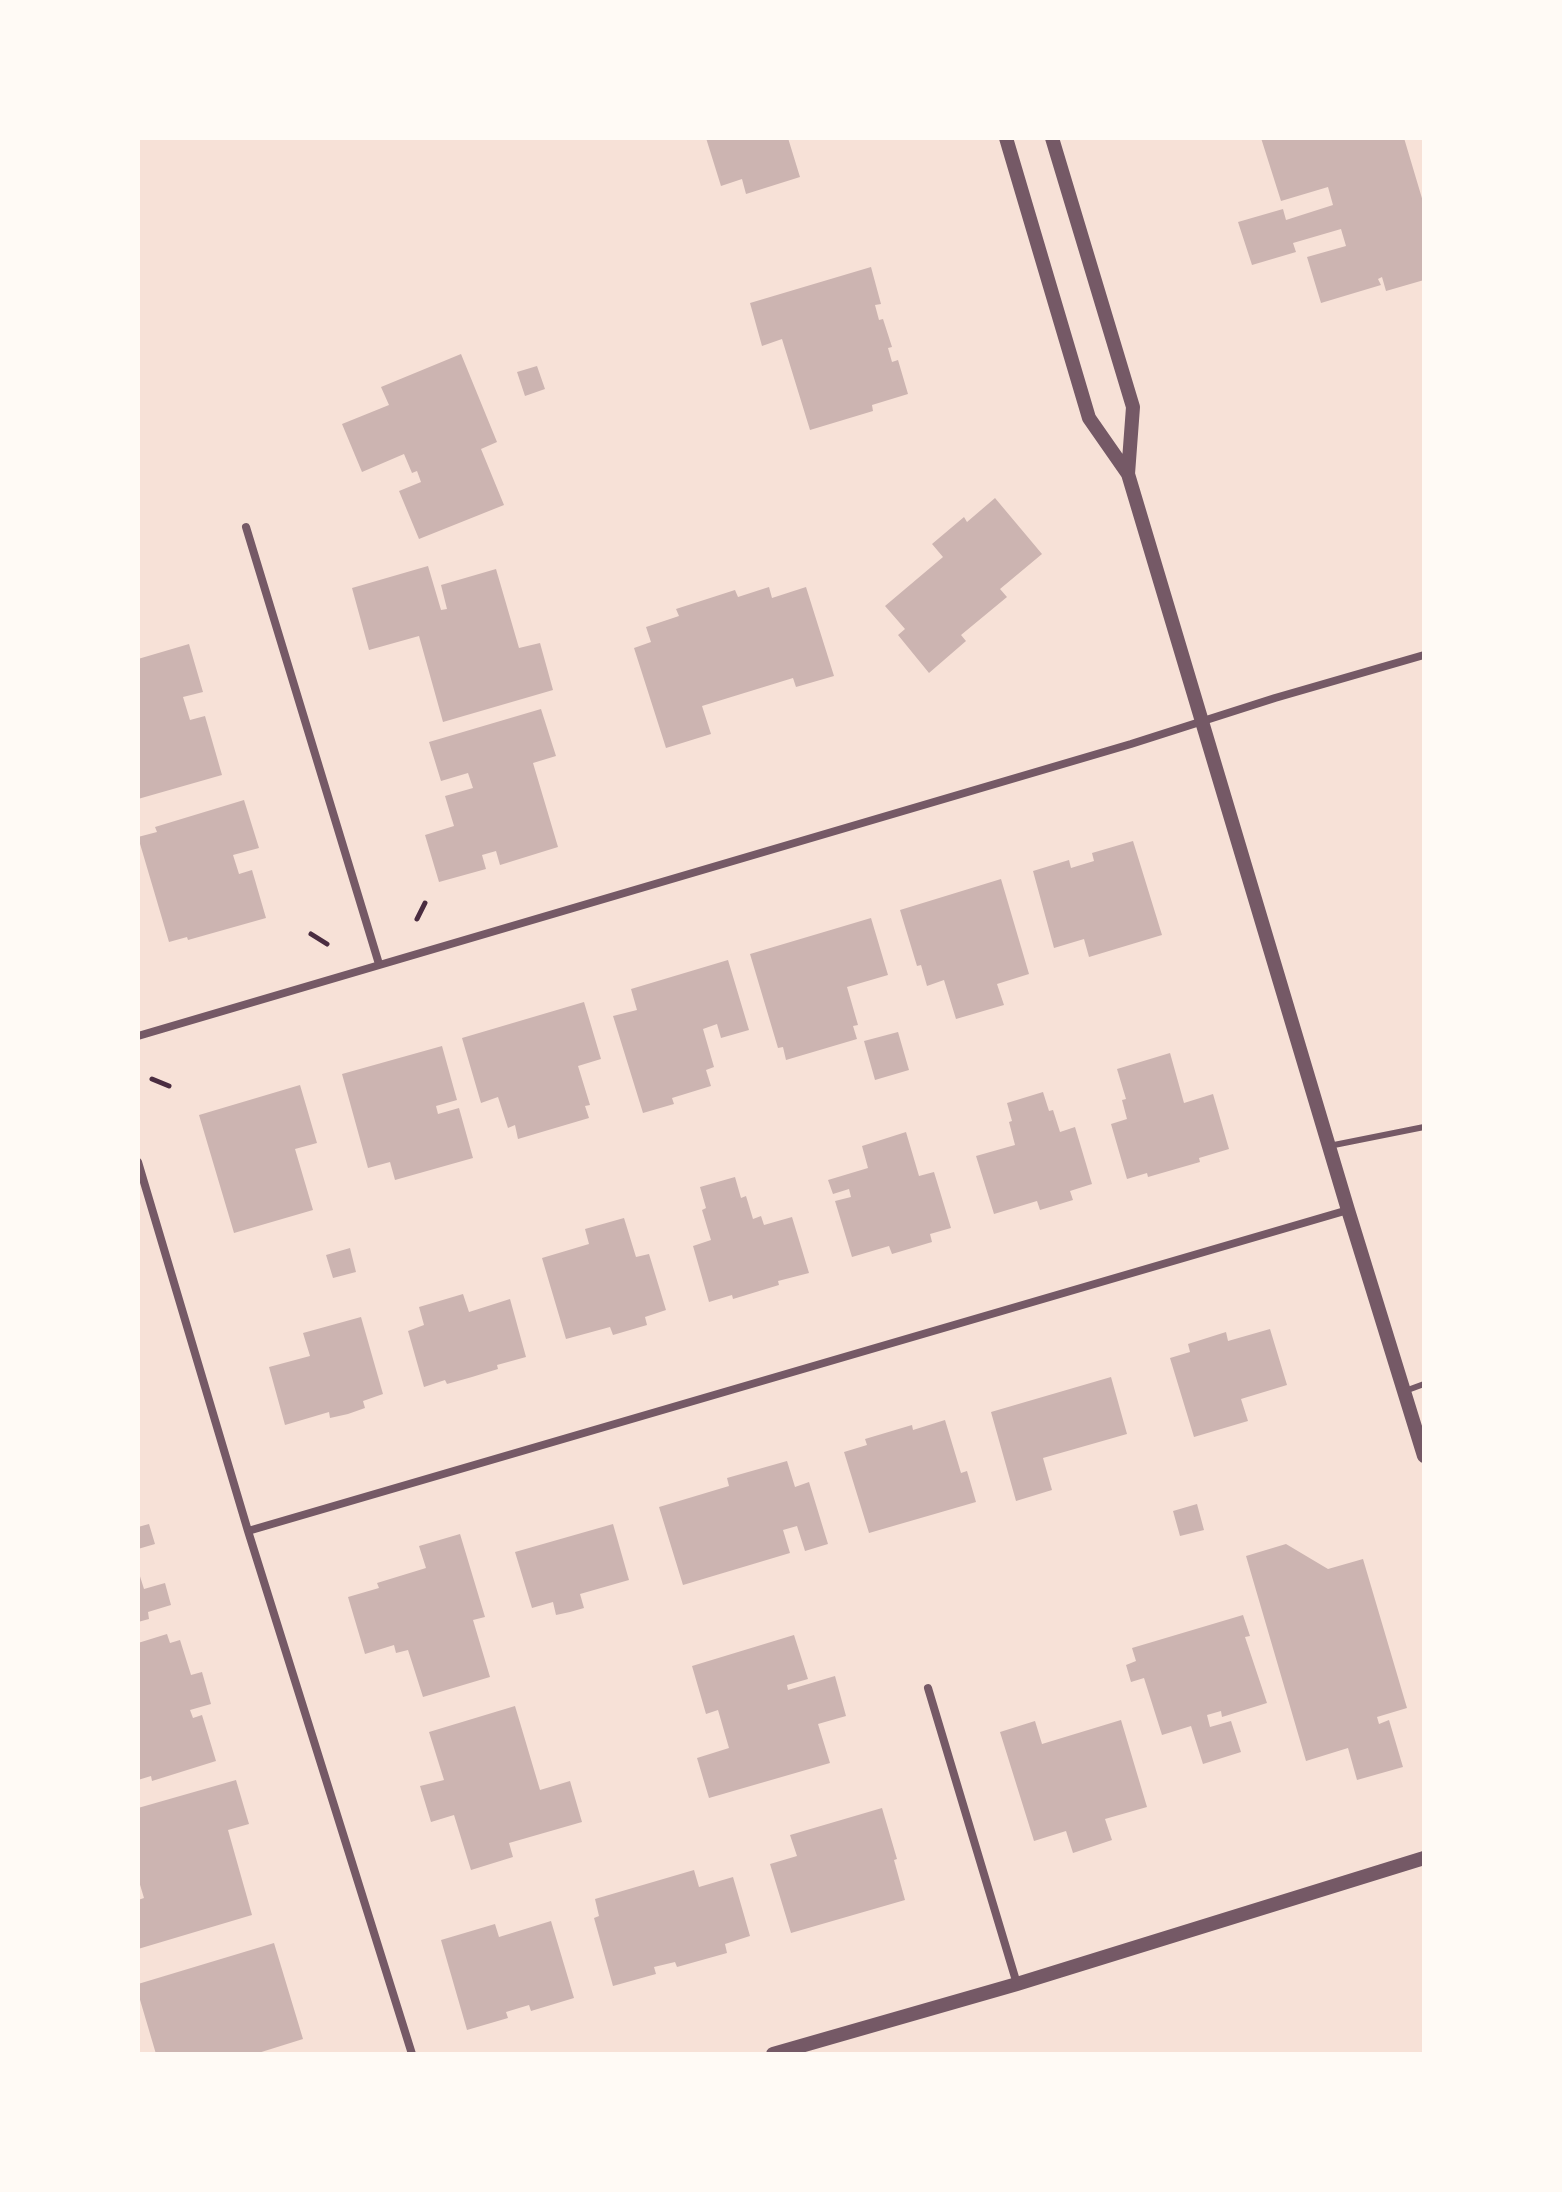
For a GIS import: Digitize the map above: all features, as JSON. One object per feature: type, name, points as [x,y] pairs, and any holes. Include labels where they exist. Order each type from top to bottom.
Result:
[{"type":"street","points":[[1006,138],[1089,418],[1128,474],[1424,1456]]},
{"type":"street","points":[[1052,138],[1133,407],[1128,474]]},
{"type":"street","points":[[246,527],[379,964]]},
{"type":"street","points":[[138,1036],[1424,655]]},
{"type":"street","points":[[138,1162],[248,1531],[412,2054]]},
{"type":"street","points":[[248,1531],[1348,1210]]},
{"type":"street","points":[[928,1688],[1017,1984]]},
{"type":"street","points":[[773,2054],[1017,1984],[1424,1858]]},
{"type":"lane","points":[[1329,1146],[1424,1127]]},
{"type":"lane","points":[[1403,1391],[1424,1384]]},
{"type":"path","points":[[417,919],[425,903]]},
{"type":"path","points":[[311,934],[327,944]]},
{"type":"path","points":[[152,1079],[169,1086]]},
{"type":"building","points":[[706,138],[788,138],[800,177],[746,194],[742,179],[721,186]]},
{"type":"building","points":[[1261,138],[1404,138],[1424,205],[1424,280],[1386,291],[1382,277],[1378,279],[1381,285],[1321,303],[1307,257],[1346,246],[1341,229],[1293,243],[1296,252],[1252,265],[1238,222],[1283,209],[1286,220],[1333,205],[1328,187],[1281,201]]},
{"type":"building","points":[[871,267],[881,304],[875,305],[879,320],[883,319],[892,347],[888,348],[892,362],[898,360],[908,394],[872,405],[873,411],[810,430],[782,339],[762,346],[750,303]]},
{"type":"building","points":[[461,354],[497,442],[481,449],[504,505],[419,539],[399,491],[421,482],[417,471],[412,473],[404,454],[362,472],[342,424],[389,405],[381,387]]},
{"type":"building","points":[[537,366],[545,389],[525,396],[517,372]]},
{"type":"building","points":[[995,498],[1042,554],[1000,589],[1007,597],[961,635],[966,641],[929,673],[898,635],[905,629],[885,606],[943,557],[932,544],[964,517],[967,522]]},
{"type":"building","points":[[428,566],[441,610],[447,609],[441,585],[496,569],[519,648],[540,643],[553,690],[443,722],[419,636],[369,650],[352,588]]},
{"type":"building","points":[[769,587],[772,598],[806,587],[834,676],[796,687],[793,678],[702,706],[711,734],[666,748],[634,648],[651,642],[646,627],[679,616],[676,609],[735,590],[738,597]]},
{"type":"building","points":[[189,644],[203,692],[183,697],[190,720],[205,716],[222,775],[138,799],[138,659]]},
{"type":"building","points":[[541,709],[556,756],[533,763],[558,847],[500,865],[496,851],[482,855],[486,869],[439,882],[425,835],[454,826],[445,796],[473,788],[468,773],[441,781],[429,742]]},
{"type":"building","points":[[244,800],[259,848],[233,855],[239,874],[252,870],[266,918],[188,940],[187,937],[169,942],[138,837],[157,832],[155,827]]},
{"type":"building","points":[[1133,841],[1162,935],[1089,957],[1084,939],[1054,948],[1033,871],[1069,860],[1071,868],[1094,861],[1092,853]]},
{"type":"building","points":[[1001,879],[1029,974],[997,984],[1004,1005],[956,1019],[944,980],[927,986],[921,965],[917,966],[900,910]]},
{"type":"building","points":[[871,918],[888,975],[847,987],[858,1025],[853,1026],[857,1039],[786,1060],[783,1047],[778,1048],[750,954]]},
{"type":"building","points":[[728,960],[749,1030],[721,1038],[717,1024],[703,1029],[714,1067],[706,1070],[711,1086],[672,1098],[674,1104],[643,1113],[613,1016],[637,1010],[631,989]]},
{"type":"building","points":[[584,1002],[601,1059],[578,1066],[590,1105],[585,1106],[589,1118],[518,1139],[515,1125],[508,1128],[498,1097],[481,1103],[462,1038]]},
{"type":"building","points":[[898,1032],[909,1070],[875,1080],[864,1041]]},
{"type":"building","points":[[442,1046],[457,1100],[436,1106],[438,1114],[459,1108],[473,1158],[395,1180],[390,1162],[368,1168],[342,1074]]},
{"type":"building","points":[[1170,1053],[1184,1103],[1213,1094],[1229,1149],[1199,1158],[1200,1162],[1148,1177],[1147,1173],[1127,1179],[1111,1124],[1127,1119],[1122,1100],[1126,1099],[1117,1069]]},
{"type":"building","points":[[300,1085],[317,1143],[295,1149],[313,1210],[234,1233],[199,1115]]},
{"type":"building","points":[[1043,1092],[1060,1132],[1075,1127],[1092,1184],[1070,1191],[1073,1200],[1040,1210],[1037,1201],[994,1214],[976,1156],[1015,1145],[1007,1103]]},
{"type":"building","points":[[906,1132],[919,1176],[934,1172],[951,1228],[930,1234],[932,1242],[892,1254],[889,1246],[852,1257],[835,1201],[851,1197],[849,1189],[833,1194],[828,1180],[868,1168],[862,1146]]},
{"type":"building","points":[[735,1177],[741,1198],[746,1196],[753,1219],[761,1216],[764,1225],[792,1217],[809,1273],[778,1281],[779,1285],[733,1299],[732,1295],[709,1302],[693,1246],[711,1240],[702,1210],[706,1208],[700,1187]]},
{"type":"building","points":[[624,1218],[636,1257],[649,1254],[666,1310],[645,1317],[647,1325],[613,1335],[610,1327],[566,1339],[542,1258],[589,1244],[585,1229]]},
{"type":"building","points":[[350,1248],[356,1272],[333,1278],[326,1255]]},
{"type":"building","points":[[463,1294],[469,1312],[510,1299],[526,1357],[497,1365],[498,1369],[472,1377],[447,1384],[445,1380],[424,1387],[408,1331],[424,1325],[419,1307]]},
{"type":"building","points":[[361,1317],[383,1394],[363,1401],[365,1408],[348,1414],[330,1418],[329,1412],[285,1425],[269,1367],[310,1356],[303,1333]]},
{"type":"building","points":[[1270,1329],[1287,1385],[1241,1399],[1248,1421],[1194,1437],[1170,1358],[1190,1352],[1188,1344],[1226,1332],[1228,1341]]},
{"type":"building","points":[[1111,1377],[1127,1434],[1043,1458],[1052,1490],[1016,1501],[991,1412]]},
{"type":"building","points":[[945,1420],[961,1473],[967,1471],[976,1502],[869,1533],[844,1452],[867,1445],[865,1439],[912,1425],[913,1430]]},
{"type":"building","points":[[787,1461],[795,1487],[809,1482],[828,1544],[805,1551],[797,1526],[783,1530],[790,1553],[683,1585],[659,1507],[729,1486],[727,1478]]},
{"type":"building","points":[[1197,1504],[1204,1530],[1180,1536],[1173,1511]]},
{"type":"building","points":[[149,1524],[155,1544],[138,1549],[138,1527]]},
{"type":"building","points":[[613,1524],[629,1580],[580,1594],[584,1608],[556,1615],[553,1602],[532,1608],[515,1552]]},
{"type":"building","points":[[460,1534],[485,1617],[473,1620],[490,1677],[423,1697],[408,1650],[396,1653],[394,1645],[365,1654],[348,1597],[379,1588],[377,1583],[426,1568],[419,1546]]},
{"type":"building","points":[[1286,1544],[1328,1569],[1363,1559],[1407,1708],[1377,1717],[1379,1724],[1389,1720],[1403,1767],[1357,1780],[1348,1748],[1306,1761],[1246,1556]]},
{"type":"building","points":[[138,1570],[144,1589],[165,1583],[171,1605],[148,1612],[149,1619],[138,1622]]},
{"type":"building","points":[[1243,1615],[1250,1636],[1245,1637],[1267,1703],[1222,1717],[1221,1711],[1207,1715],[1210,1727],[1231,1721],[1241,1752],[1203,1764],[1191,1726],[1162,1735],[1144,1678],[1131,1682],[1126,1665],[1136,1661],[1132,1648]]},
{"type":"building","points":[[167,1634],[170,1643],[180,1640],[191,1675],[202,1672],[211,1704],[190,1710],[193,1718],[202,1715],[216,1761],[152,1781],[151,1776],[138,1780],[138,1643]]},
{"type":"building","points":[[794,1635],[808,1679],[787,1685],[788,1690],[835,1676],[846,1716],[818,1724],[830,1763],[709,1798],[697,1758],[729,1748],[718,1710],[706,1714],[692,1666]]},
{"type":"building","points":[[515,1706],[540,1790],[570,1781],[582,1822],[509,1843],[513,1857],[471,1870],[454,1815],[431,1822],[420,1786],[444,1780],[429,1732]]},
{"type":"building","points":[[1121,1720],[1147,1807],[1105,1819],[1112,1840],[1073,1853],[1066,1831],[1034,1841],[1000,1732],[1035,1721],[1042,1744]]},
{"type":"building","points":[[236,1780],[249,1824],[228,1830],[252,1915],[138,1949],[138,1900],[144,1898],[138,1878],[138,1808]]},
{"type":"building","points":[[882,1808],[905,1900],[791,1933],[770,1864],[797,1856],[790,1835]]},
{"type":"building","points":[[694,1870],[699,1887],[733,1877],[750,1936],[725,1944],[727,1953],[677,1967],[675,1962],[654,1967],[656,1974],[613,1986],[594,1918],[599,1916],[595,1899]]},
{"type":"building","points":[[551,1921],[574,1998],[531,2011],[529,2005],[506,2012],[508,2018],[467,2030],[441,1940],[495,1924],[499,1937]]},
{"type":"building","points":[[274,1943],[303,2039],[255,2054],[156,2054],[138,1984]]}]
